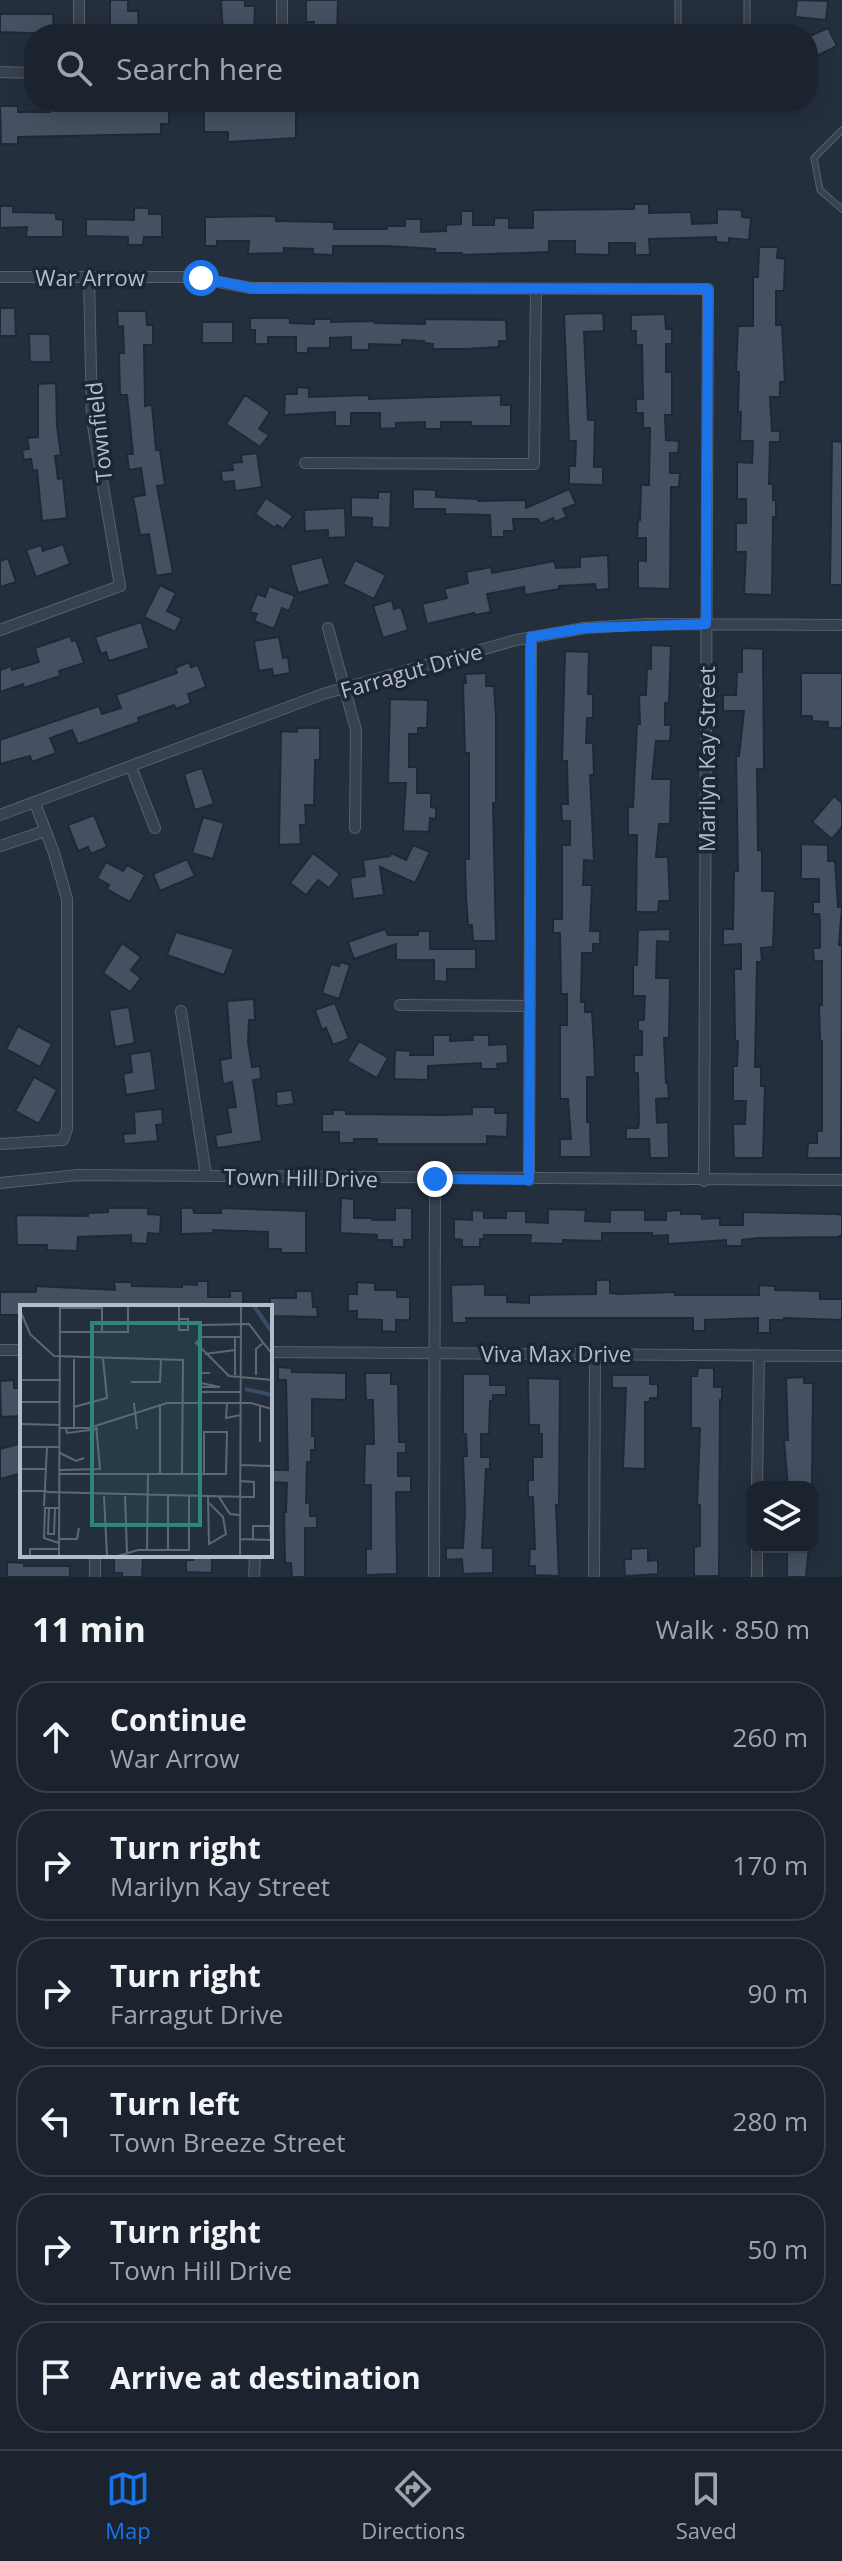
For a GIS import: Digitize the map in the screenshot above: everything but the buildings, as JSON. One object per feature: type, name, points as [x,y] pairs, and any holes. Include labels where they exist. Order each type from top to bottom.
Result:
[{"type":"street","points":[[79,0],[79,24]]},
{"type":"street","points":[[282,0],[282,24]]},
{"type":"street","points":[[0,72],[24,73]]},
{"type":"street","name":"War Arrow","points":[[0,277],[192,277],[251,288],[708,289]]},
{"type":"street","name":"Townfield","points":[[0,630],[120,586],[92,420],[89,277]]},
{"type":"street","points":[[305,463],[534,464],[536,289]]},
{"type":"street","name":"Marilyn Kay Street","points":[[704,1181],[708,289]]},
{"type":"street","name":"Farragut Drive","points":[[0,815],[288,707],[531,637],[585,628],[706,624],[842,625]]},
{"type":"street","points":[[328,628],[356,730],[355,828]]},
{"type":"street","points":[[529,1180],[531,637]]},
{"type":"street","points":[[131,767],[155,828]]},
{"type":"street","points":[[0,1144],[63,1140],[67,1129],[67,899],[35,803]]},
{"type":"street","points":[[0,846],[45,831]]},
{"type":"street","points":[[400,1005],[530,1006]]},
{"type":"street","points":[[181,1011],[206,1175]]},
{"type":"street","name":"Town Hill Drive","points":[[0,1183],[78,1175],[842,1180]]},
{"type":"street","points":[[434,1577],[435,1179]]},
{"type":"street","name":"Viva Max Drive","points":[[272,1352],[842,1356]]},
{"type":"street","points":[[594,1577],[595,1353]]},
{"type":"street","points":[[757,1481],[759,1355]]},
{"type":"street","points":[[757,1553],[757,1577]]},
{"type":"street","points":[[254,1577],[255,1557]]},
{"type":"lane","points":[[678,0],[678,24]]},
{"type":"lane","points":[[747,0],[747,24]]},
{"type":"lane","points":[[842,130],[814,158],[820,190],[842,209]]},
{"type":"route","points":[[201,278],[251,288],[708,289],[706,624],[585,628],[531,637],[529,1180],[435,1179]]}]
